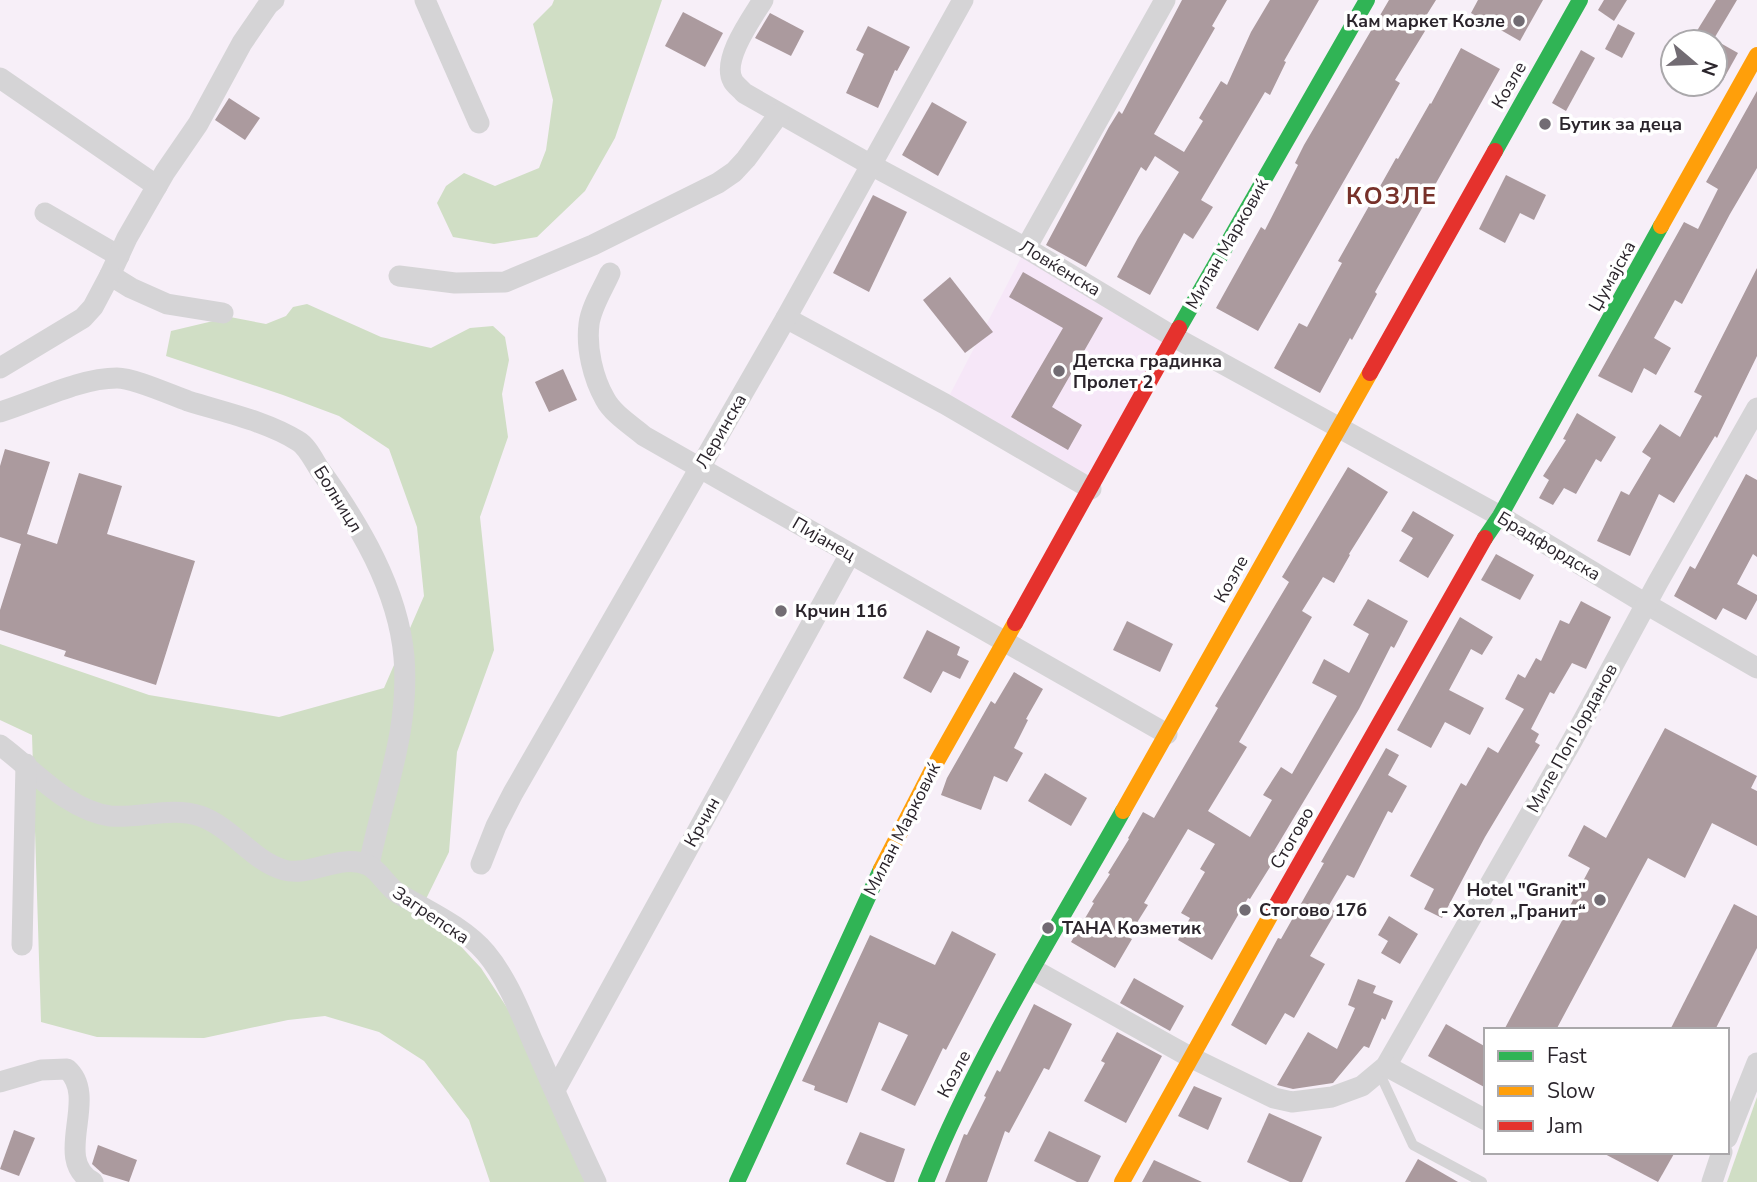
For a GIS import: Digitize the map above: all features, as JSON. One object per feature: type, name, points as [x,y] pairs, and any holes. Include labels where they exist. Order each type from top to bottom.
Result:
[{"type":"street","points":[[0,368],[83,318],[93,307],[127,238],[157,186],[198,124],[242,43],[274,0]]},
{"type":"street","points":[[425,0],[479,123]]},
{"type":"street","name":"Ловќенска","points":[[763,0],[733,54],[730,68],[732,80],[744,93],[1026,248],[1174,337],[1338,427]]},
{"type":"street","name":"Леринска","points":[[481,864],[513,793],[786,318],[963,0]]},
{"type":"street","points":[[1026,248],[1165,0]]},
{"type":"street","name":"Милан Марковиќ","points":[[737,1182],[885,860],[932,770],[1174,337],[1367,0]]},
{"type":"street","name":"Козле","points":[[926,1182],[951,1120],[1580,0]]},
{"type":"street","name":"Џумајска","points":[[1500,516],[1757,55]]},
{"type":"street","points":[[0,78],[157,186]]},
{"type":"street","points":[[399,276],[455,283],[505,282],[556,262],[734,173],[779,114]]},
{"type":"street","points":[[45,213],[115,266],[131,288],[167,304],[223,313]]},
{"type":"street","name":"Пијанец","points":[[610,273],[589,322],[593,365],[605,400],[644,436],[1167,734]]},
{"type":"street","points":[[786,318],[945,404],[1091,489]]},
{"type":"street","name":"Болницл","points":[[0,412],[88,382],[119,378],[264,426],[301,442],[340,498],[364,540],[391,596],[401,629],[404,660],[403,720],[398,753],[369,866]]},
{"type":"street","name":"Миле Поп Јорданов","points":[[1034,970],[1190,1057],[1274,1098],[1292,1102],[1332,1097],[1362,1086],[1382,1069],[1566,750],[1757,408]]},
{"type":"street","name":"Брадфордска","points":[[1338,427],[1500,516],[1757,668]]},
{"type":"street","name":"Стогово","points":[[1122,1182],[1190,1057],[1486,536],[1500,516]]},
{"type":"street","name":"Крчин","points":[[555,1090],[850,554]]},
{"type":"street","points":[[0,745],[68,799],[93,812],[112,816],[176,813],[198,815],[218,824],[274,866],[298,871],[349,862],[369,866]]},
{"type":"street","points":[[22,945],[26,764]]},
{"type":"street","name":"Загрепска","points":[[369,866],[390,888],[463,932],[486,953],[520,1011],[596,1182]]},
{"type":"street","points":[[1729,1133],[1757,1063]]},
{"type":"street","points":[[0,1082],[51,1069],[67,1069],[74,1075],[80,1097],[75,1160],[81,1173],[93,1182]]},
{"type":"street","points":[[1382,1069],[1484,1119]]},
{"type":"street","points":[[1712,1182],[1721,1154]]},
{"type":"lane","points":[[1382,1069],[1413,1145],[1482,1182]]},
{"type":"shaded area","name":"Детска градинка Пролет 2","points":[[1026,248],[1174,337],[1091,489],[945,404]]},
{"type":"green space","points":[[554,0],[662,0],[615,138],[585,191],[537,237],[494,244],[453,237],[437,203],[446,186],[464,173],[495,186],[539,168],[546,150],[553,100],[533,24]]},
{"type":"green space","points":[[307,304],[381,337],[431,348],[470,328],[493,326],[505,337],[509,360],[502,394],[508,437],[480,517],[494,650],[457,752],[449,852],[426,899],[440,924],[481,968],[519,1026],[587,1182],[490,1182],[469,1120],[424,1061],[379,1032],[325,1016],[288,1020],[204,1038],[97,1037],[41,1022],[32,735],[0,720],[0,644],[149,695],[279,717],[384,688],[424,596],[417,527],[389,449],[339,416],[166,356],[171,331],[230,317],[266,324],[286,316],[293,307]]},
{"type":"green space","points":[[1757,1097],[1757,1182],[1727,1182]]},
{"type":"building","points":[[1182,0],[1227,0],[1212,26],[1215,28],[1154,134],[1184,152],[1203,121],[1199,118],[1221,81],[1227,85],[1251,32],[1270,0],[1319,0],[1284,61],[1286,62],[1270,95],[1265,92],[1201,200],[1213,207],[1193,239],[1184,233],[1150,295],[1117,277],[1179,172],[1155,156],[1146,171],[1141,167],[1086,267],[1046,245],[1109,127],[1119,111],[1122,114]]},
{"type":"building","points":[[1389,0],[1436,0],[1419,27],[1425,31],[1395,80],[1400,83],[1258,331],[1216,308],[1261,227],[1265,230],[1298,165],[1295,163],[1304,145]]},
{"type":"building","points":[[1478,0],[1543,0],[1520,41],[1471,13]]},
{"type":"building","points":[[1604,0],[1627,0],[1614,21],[1598,10]]},
{"type":"building","points":[[1716,0],[1737,0],[1720,28],[1699,28]]},
{"type":"building","points":[[683,12],[723,33],[705,67],[665,46]]},
{"type":"building","points":[[770,13],[804,31],[791,56],[755,38]]},
{"type":"building","points":[[1618,24],[1635,33],[1622,58],[1605,49]]},
{"type":"building","points":[[868,26],[910,47],[897,71],[895,70],[878,108],[846,93],[864,54],[856,50]]},
{"type":"building","points":[[1461,48],[1500,69],[1375,292],[1377,294],[1352,340],[1350,338],[1320,393],[1274,368],[1299,323],[1307,327],[1342,263],[1338,261]]},
{"type":"building","points":[[1729,48],[1738,53],[1729,69]]},
{"type":"building","points":[[1581,50],[1595,58],[1566,111],[1552,103]]},
{"type":"building","points":[[1757,91],[1757,168],[1682,304],[1675,300],[1654,338],[1671,348],[1656,375],[1644,368],[1632,393],[1598,376],[1684,222],[1698,229],[1718,189],[1706,182]]},
{"type":"building","points":[[229,98],[260,118],[245,140],[215,120]]},
{"type":"building","points":[[932,102],[967,122],[938,176],[902,155]]},
{"type":"building","points":[[1506,175],[1546,195],[1534,220],[1520,213],[1505,243],[1479,229]]},
{"type":"building","points":[[873,195],[907,212],[869,292],[833,273]]},
{"type":"building","points":[[1757,268],[1757,356],[1717,438],[1715,436],[1674,503],[1659,494],[1630,556],[1597,541],[1621,491],[1629,495],[1651,458],[1642,452],[1660,424],[1680,437],[1702,396],[1694,392]]},
{"type":"building","name":"Детска градинка Пролет 2","points":[[1023,272],[1103,318],[1052,407],[1082,425],[1068,450],[1011,417],[1063,328],[1009,297]]},
{"type":"building","points":[[950,277],[993,332],[965,353],[923,300]]},
{"type":"building","points":[[563,369],[577,400],[549,412],[535,382]]},
{"type":"building","points":[[1577,413],[1616,437],[1601,462],[1596,459],[1576,494],[1564,488],[1553,505],[1539,498],[1549,480],[1543,476],[1566,440],[1563,439]]},
{"type":"building","points":[[5,449],[50,462],[27,534],[57,544],[79,473],[122,486],[107,534],[195,561],[156,685],[64,656],[66,651],[0,630],[0,610],[21,544],[0,537],[0,466]]},
{"type":"building","points":[[1348,467],[1388,492],[1334,583],[1323,577],[1302,611],[1312,617],[1239,742],[1247,747],[1208,811],[1250,837],[1272,800],[1263,795],[1281,767],[1292,774],[1337,696],[1312,683],[1324,659],[1349,673],[1369,634],[1353,625],[1368,599],[1408,621],[1394,648],[1391,646],[1359,709],[1274,851],[1278,854],[1250,899],[1248,898],[1212,960],[1178,940],[1190,918],[1181,913],[1205,872],[1200,869],[1215,844],[1188,829],[1144,903],[1148,905],[1128,937],[1132,939],[1115,968],[1071,942],[1143,812],[1154,818],[1218,708],[1215,706],[1289,582],[1282,577]]},
{"type":"building","points":[[1746,474],[1757,480],[1757,557],[1753,554],[1737,584],[1757,595],[1757,600],[1746,620],[1723,608],[1716,620],[1674,596],[1690,566],[1695,569]]},
{"type":"building","points":[[1413,511],[1454,535],[1428,578],[1399,561],[1413,538],[1401,531]]},
{"type":"building","points":[[1496,554],[1534,575],[1520,600],[1481,580]]},
{"type":"building","points":[[1581,601],[1611,617],[1586,669],[1572,663],[1554,694],[1550,692],[1531,729],[1539,734],[1535,742],[1540,745],[1485,837],[1442,918],[1424,909],[1434,889],[1410,876],[1461,783],[1466,786],[1488,747],[1498,753],[1524,709],[1505,699],[1518,674],[1525,678],[1536,658],[1541,661],[1560,620],[1569,624]]},
{"type":"building","points":[[1460,617],[1493,637],[1482,655],[1471,649],[1449,690],[1484,708],[1470,735],[1445,722],[1431,748],[1397,730]]},
{"type":"building","points":[[1127,621],[1173,644],[1160,672],[1113,650]]},
{"type":"building","points":[[927,630],[960,647],[957,655],[969,661],[960,679],[943,671],[931,693],[903,678]]},
{"type":"building","points":[[1014,672],[1043,689],[1014,748],[1023,753],[1007,782],[994,776],[981,810],[941,795],[947,778],[991,701],[995,704]]},
{"type":"building","points":[[1665,728],[1757,776],[1751,788],[1757,791],[1757,846],[1712,823],[1685,878],[1648,858],[1557,1028],[1505,1028],[1590,868],[1568,856],[1584,825],[1606,838]]},
{"type":"building","points":[[1386,748],[1399,755],[1388,775],[1407,786],[1392,813],[1388,811],[1354,878],[1347,875],[1328,907],[1336,912],[1310,956],[1325,964],[1294,1018],[1285,1013],[1266,1045],[1231,1025]]},
{"type":"building","points":[[1045,773],[1087,798],[1071,826],[1028,801]]},
{"type":"building","points":[[1734,904],[1757,916],[1757,948],[1716,1028],[1671,1028]]},
{"type":"building","points":[[1389,916],[1418,934],[1400,964],[1381,953],[1388,941],[1378,935]]},
{"type":"building","points":[[952,931],[996,954],[946,1050],[943,1048],[915,1106],[881,1090],[908,1035],[879,1022],[847,1103],[814,1090],[815,1086],[802,1081],[870,935],[935,965]]},
{"type":"building","points":[[1134,978],[1184,1006],[1170,1031],[1120,1003]]},
{"type":"building","points":[[1358,979],[1376,986],[1373,993],[1393,1001],[1369,1048],[1364,1046],[1333,1083],[1293,1089],[1277,1085],[1308,1032],[1337,1049],[1355,1008],[1348,1005]]},
{"type":"building","points":[[1034,1004],[1072,1024],[1049,1070],[1044,1068],[1009,1133],[1005,1131],[987,1182],[945,1182],[964,1134],[967,1135],[997,1070],[1000,1072]]},
{"type":"building","points":[[1446,1024],[1484,1046],[1484,1087],[1428,1056]]},
{"type":"building","points":[[1117,1032],[1162,1056],[1126,1123],[1084,1101],[1105,1063],[1101,1061]]},
{"type":"building","points":[[1194,1086],[1222,1098],[1208,1130],[1178,1116]]},
{"type":"building","points":[[1269,1113],[1322,1137],[1302,1182],[1290,1182],[1247,1162]]},
{"type":"building","points":[[14,1130],[35,1138],[19,1176],[0,1169]]},
{"type":"building","points":[[1049,1131],[1101,1156],[1088,1182],[1077,1182],[1034,1161]]},
{"type":"building","points":[[860,1132],[905,1149],[894,1182],[887,1182],[846,1164]]},
{"type":"building","points":[[98,1145],[137,1160],[129,1182],[103,1174],[92,1164]]},
{"type":"building","points":[[1605,1154],[1674,1154],[1658,1182]]},
{"type":"building","points":[[1418,1159],[1458,1182],[1405,1182]]},
{"type":"building","points":[[1154,1160],[1202,1182],[1142,1182]]},
{"type":"traffic: fast","points":[[1179,328],[1367,0]]},
{"type":"traffic: fast","points":[[1495,151],[1580,0]]},
{"type":"traffic: fast","points":[[1485,538],[1500,516],[1661,226]]},
{"type":"traffic: fast","points":[[926,1182],[993,1040],[1123,811]]},
{"type":"traffic: fast","points":[[737,1182],[881,869]]},
{"type":"traffic: slow","points":[[1661,226],[1757,55]]},
{"type":"traffic: slow","points":[[1123,811],[1370,373]]},
{"type":"traffic: slow","points":[[881,869],[932,770],[1015,623]]},
{"type":"traffic: slow","points":[[1122,1182],[1274,909]]},
{"type":"traffic: jam","points":[[1370,373],[1495,151]]},
{"type":"traffic: jam","points":[[1015,623],[1179,328]]},
{"type":"traffic: jam","points":[[1274,909],[1485,538]]},
{"type":"place","name":"Кам маркет Козле","points":[[1519,21]]},
{"type":"place","name":"Бутик за деца","points":[[1545,124]]},
{"type":"place","name":"Детска градинка Пролет 2","points":[[1059,371]]},
{"type":"place","name":"Крчин 11б","points":[[781,611]]},
{"type":"place","name":"Hotel \"Granit\" - Хотел „Гранит“","points":[[1600,900]]},
{"type":"place","name":"Стогово 17б","points":[[1245,910]]},
{"type":"place","name":"ТАНА Козметик","points":[[1048,928]]},
{"type":"district","name":"КОЗЛЕ","points":[[1392,196]]}]
